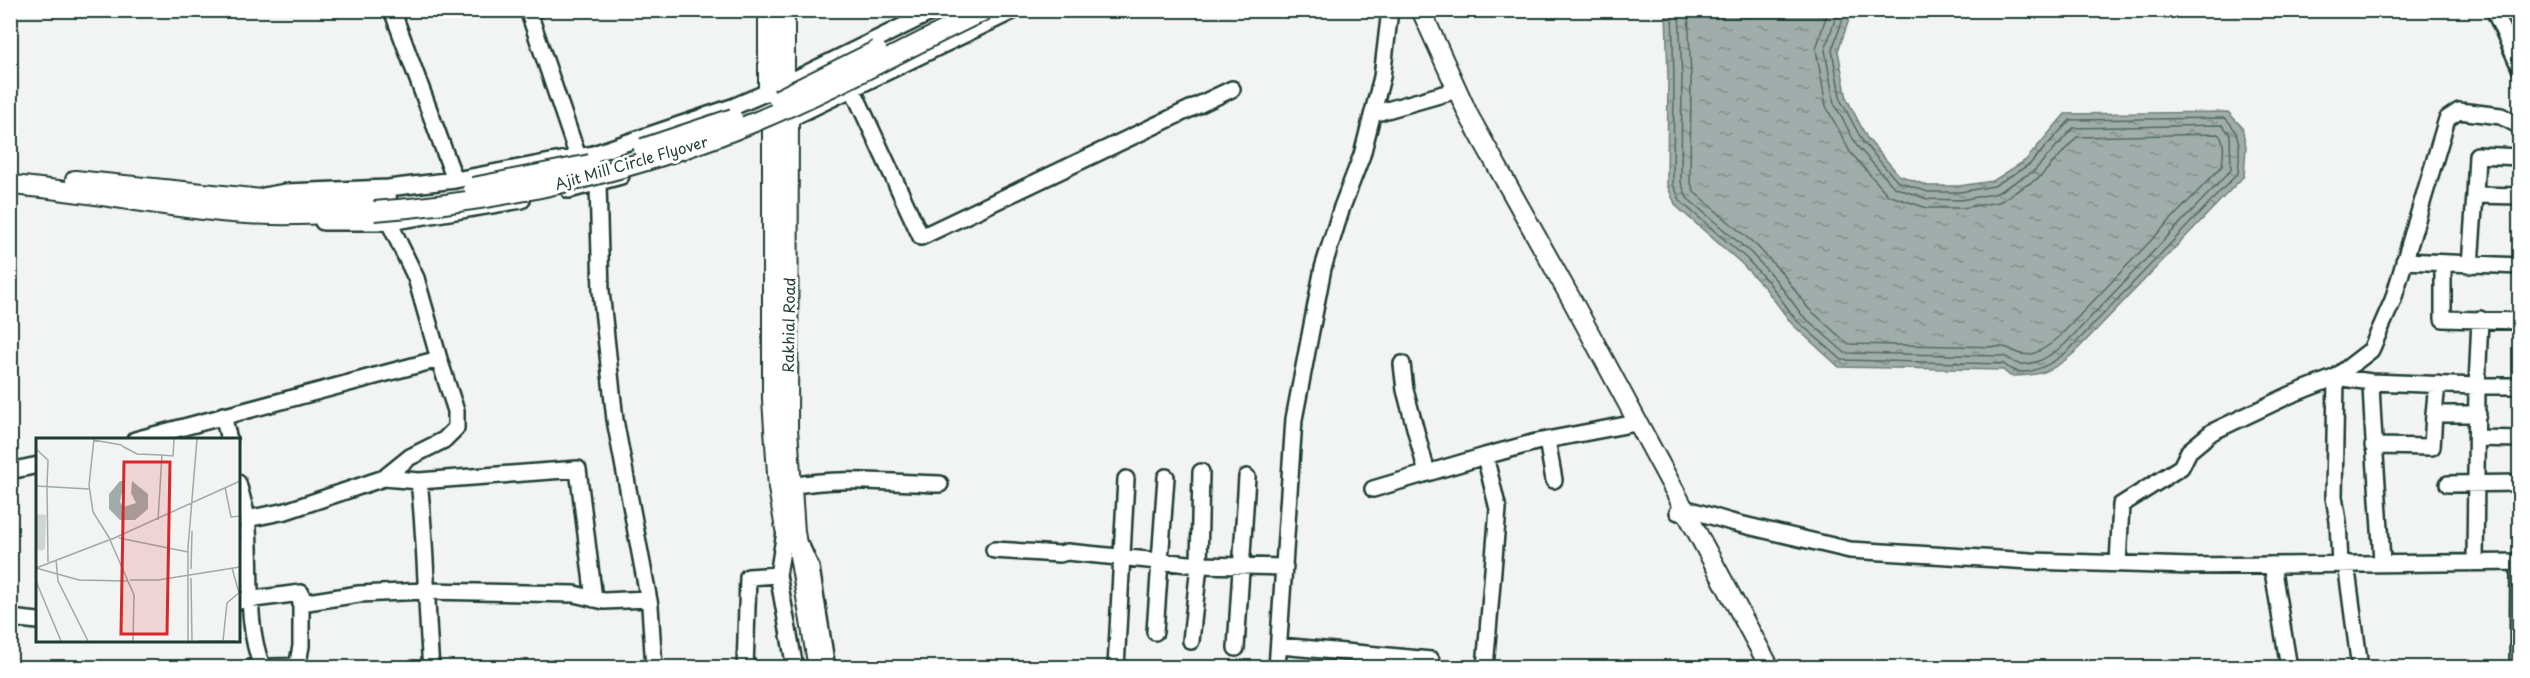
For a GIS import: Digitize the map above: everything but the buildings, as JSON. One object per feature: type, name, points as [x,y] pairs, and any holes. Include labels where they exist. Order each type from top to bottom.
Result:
[{"type":"main road","points":[[768,10],[768,92]]},
{"type":"main road","points":[[785,10],[785,84]]},
{"type":"main road","name":"Ajit Mill Circle Flyover","points":[[378,199],[477,187],[580,167],[618,156],[757,109],[958,10]]},
{"type":"main road","name":"Ajit Mill Circle Flyover","points":[[249,206],[282,201],[474,200],[564,184],[701,143],[820,93],[986,10]]},
{"type":"main road","points":[[1414,10],[1463,119],[1631,424],[1770,668]]},
{"type":"main road","points":[[1421,10],[1469,116],[1574,304],[1762,668]]},
{"type":"main road","name":"Rakhial Road","points":[[789,119],[786,398],[792,486],[790,532]]},
{"type":"main road","name":"Rakhial Road","points":[[772,125],[772,399],[778,488],[790,532]]},
{"type":"main road","points":[[10,175],[249,206]]},
{"type":"main road","points":[[10,185],[59,189],[204,210],[249,206]]},
{"type":"main road","points":[[790,532],[789,572],[805,668]]},
{"type":"main road","points":[[789,572],[818,668]]},
{"type":"street","points":[[392,10],[455,180]]},
{"type":"street","points":[[528,10],[578,157]]},
{"type":"street","points":[[247,519],[286,511],[384,478],[410,457],[444,441],[456,428],[456,411],[416,278],[378,199],[455,180],[593,154],[735,106],[936,10]]},
{"type":"street","points":[[249,206],[292,222],[389,222],[494,206],[597,184],[789,119],[1015,10]]},
{"type":"street","points":[[1277,668],[1294,418],[1323,268],[1342,207],[1362,155],[1382,77],[1390,10]]},
{"type":"street","points":[[2494,10],[2520,68]]},
{"type":"street","points":[[785,84],[789,119]]},
{"type":"street","points":[[853,90],[921,237],[1232,89]]},
{"type":"street","points":[[768,92],[772,125]]},
{"type":"street","points":[[1372,114],[1450,92]]},
{"type":"street","points":[[2118,564],[2121,505],[2181,467],[2189,451],[2212,432],[2290,394],[2336,376],[2371,350],[2393,300],[2447,119],[2459,111],[2501,116],[2520,126]]},
{"type":"street","points":[[2470,265],[2477,155],[2520,158]]},
{"type":"street","points":[[597,184],[601,291],[615,420],[648,599],[654,668]]},
{"type":"street","points":[[2475,195],[2520,196]]},
{"type":"street","points":[[2404,261],[2520,266]]},
{"type":"street","points":[[2443,263],[2443,319],[2520,321]]},
{"type":"street","points":[[2475,562],[2480,320]]},
{"type":"street","points":[[142,438],[439,359]]},
{"type":"street","points":[[1402,364],[1405,390],[1428,473]]},
{"type":"street","points":[[2336,376],[2372,382],[2520,386]]},
{"type":"street","points":[[2336,376],[2334,497],[2360,668]]},
{"type":"street","points":[[2372,382],[2373,446],[2379,490],[2382,563]]},
{"type":"street","points":[[2373,446],[2432,447],[2437,384]]},
{"type":"street","points":[[2434,414],[2478,414]]},
{"type":"street","points":[[223,415],[229,438]]},
{"type":"street","points":[[1373,489],[1547,440],[1631,424]]},
{"type":"street","points":[[2477,438],[2520,439]]},
{"type":"street","points":[[1547,440],[1554,480]]},
{"type":"street","points":[[1485,456],[1498,509],[1485,668]]},
{"type":"street","points":[[10,471],[36,465]]},
{"type":"street","points":[[384,478],[419,481],[578,469],[594,599]]},
{"type":"street","points":[[1191,640],[1198,565],[1201,472]]},
{"type":"street","points":[[1155,632],[1166,477]]},
{"type":"street","points":[[1236,648],[1247,477]]},
{"type":"street","points":[[1116,668],[1120,558],[1126,479]]},
{"type":"street","points":[[419,481],[426,541],[425,591],[430,668]]},
{"type":"street","points":[[792,486],[821,482],[940,484]]},
{"type":"street","points":[[2448,484],[2520,483]]},
{"type":"street","points":[[240,491],[247,519],[245,600],[258,655],[256,667],[297,667],[301,646],[301,593],[245,600]]},
{"type":"street","points":[[1681,510],[1850,550],[2031,561],[2191,566],[2519,562],[2518,668]]},
{"type":"street","points":[[790,532],[811,568],[827,668]]},
{"type":"street","points":[[994,550],[1060,554],[1067,552],[1198,565],[1285,567]]},
{"type":"street","points":[[2272,565],[2289,668]]},
{"type":"street","points":[[745,668],[748,577],[789,572],[795,668]]},
{"type":"street","points":[[301,603],[360,594],[425,591],[574,594],[604,601],[648,599]]},
{"type":"street","points":[[10,618],[36,621]]},
{"type":"street","points":[[1280,646],[1431,660],[1433,668]]},
{"type":"water","points":[[1666,11],[1852,11],[1838,51],[1847,99],[1867,138],[1899,175],[1928,186],[1959,186],[1993,181],[2026,160],[2065,114],[2228,112],[2242,127],[2246,146],[2244,176],[2073,354],[2051,369],[2037,374],[2010,376],[2003,370],[1839,367],[1792,324],[1765,288],[1741,263],[1676,206],[1667,185]]},
{"type":"water","points":[[2062,11],[2245,11],[2245,15],[2066,14]]}]
